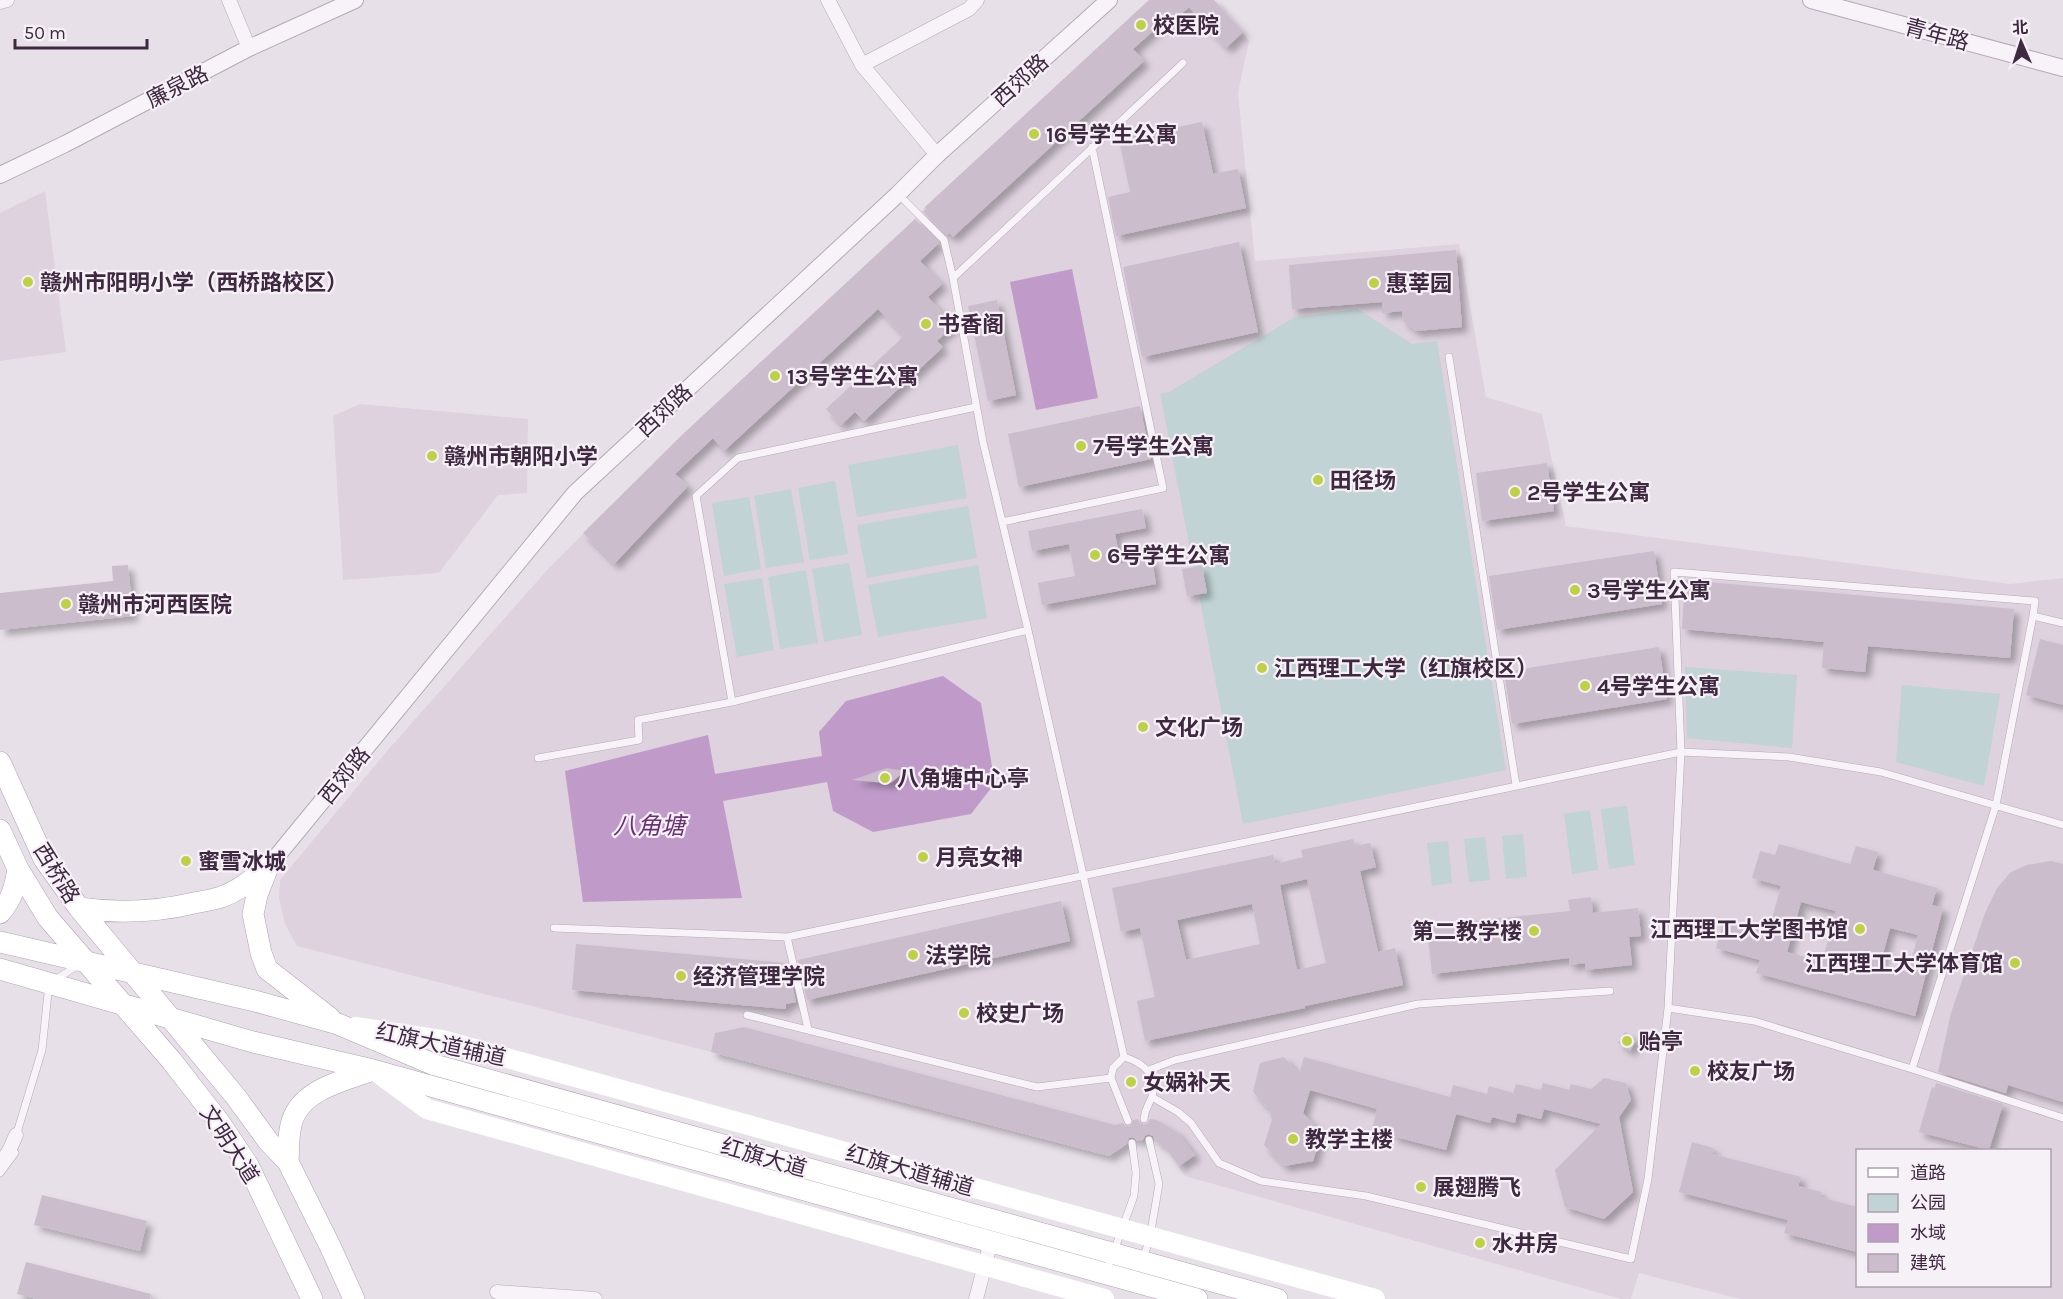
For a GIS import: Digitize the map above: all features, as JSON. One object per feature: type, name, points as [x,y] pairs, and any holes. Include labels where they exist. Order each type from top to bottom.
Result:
[{"type":"main road","name":"西桥路","points":[[0,762],[44,858],[80,908],[171,1018]]},
{"type":"main road","name":"西桥路","points":[[0,830],[18,869],[48,918],[123,1005]]},
{"type":"main road","points":[[80,908],[106,912],[138,912],[174,908],[221,897],[244,885],[268,867]]},
{"type":"main road","points":[[268,867],[257,895],[253,914],[261,953],[267,969],[338,1024]]},
{"type":"main road","points":[[0,913],[9,903],[15,890],[18,869]]},
{"type":"main road","name":"红旗大道","points":[[0,942],[255,1001],[338,1024],[435,1065],[1109,1264],[1277,1299]]},
{"type":"main road","name":"红旗大道","points":[[0,969],[254,1042],[373,1070],[992,1241],[1109,1264]]},
{"type":"main road","name":"文明大道","points":[[123,1005],[171,1060],[220,1123],[248,1165],[312,1299]]},
{"type":"main road","name":"文明大道","points":[[171,1018],[236,1097],[268,1141],[288,1162],[354,1299]]},
{"type":"main road","name":"红旗大道辅道","points":[[338,1024],[442,1040],[1375,1299]]},
{"type":"main road","points":[[288,1162],[290,1125],[294,1114],[308,1097],[319,1090],[373,1070]]},
{"type":"main road","name":"红旗大道辅道","points":[[373,1070],[427,1109],[1104,1299]]},
{"type":"main road","name":"红旗大道","points":[[1139,1272],[1197,1299]]},
{"type":"street","points":[[0,2],[7,0]]},
{"type":"street","points":[[229,0],[249,48]]},
{"type":"street","name":"廉泉路","points":[[0,175],[65,144],[249,48],[355,0]]},
{"type":"street","points":[[828,0],[862,65],[937,155]]},
{"type":"street","points":[[862,65],[969,9],[977,0]]},
{"type":"street","name":"西郊路","points":[[268,867],[575,493],[898,194],[937,155],[1109,0]]},
{"type":"street","name":"青年路","points":[[1811,0],[2063,68]]},
{"type":"street","points":[[0,1164],[16,1135]]},
{"type":"street","points":[[976,1299],[992,1241]]},
{"type":"street","points":[[497,1292],[595,1299]]},
{"type":"lane","points":[[953,278],[1183,63]]},
{"type":"lane","points":[[1002,522],[1163,488],[1092,147]]},
{"type":"lane","points":[[898,194],[944,240],[953,278],[982,442],[1028,630],[1124,1057]]},
{"type":"lane","points":[[1449,357],[1516,786]]},
{"type":"lane","points":[[732,702],[696,496],[738,458],[976,407]]},
{"type":"lane","points":[[1152,1097],[1178,1112],[1191,1124],[1219,1163],[1261,1181],[1366,1196],[1631,1259],[1648,1179],[1668,1008],[1681,752],[1674,572],[2035,601],[1996,805],[1912,1069]]},
{"type":"lane","points":[[2033,616],[2063,623]]},
{"type":"lane","points":[[538,758],[639,740],[638,720],[732,702],[1028,630]]},
{"type":"lane","points":[[554,928],[786,937],[1681,752],[1789,757],[1881,772],[2063,825]]},
{"type":"lane","points":[[786,937],[808,1029]]},
{"type":"lane","points":[[0,1173],[15,1153],[16,1135],[42,1050],[49,984],[85,961]]},
{"type":"lane","points":[[1149,1070],[1175,1060],[1418,1004],[1610,991]]},
{"type":"lane","points":[[1668,1008],[1754,1022],[1912,1069],[2063,1118]]},
{"type":"lane","points":[[747,1015],[1037,1087],[1111,1078]]},
{"type":"lane","points":[[1124,1057],[1138,1061],[1149,1070],[1153,1089],[1152,1097],[1145,1108],[1144,1119]]},
{"type":"lane","points":[[1124,1057],[1113,1068],[1111,1078],[1128,1121]]},
{"type":"lane","points":[[1139,1272],[1150,1237],[1159,1184],[1149,1140]]},
{"type":"lane","points":[[1109,1264],[1134,1196],[1136,1173],[1132,1143]]},
{"type":"shaded area","name":"江西理工大学（红旗校区）","points":[[1149,0],[1214,0],[1249,41],[1238,93],[1255,261],[1459,244],[1486,397],[1542,414],[1566,526],[2010,584],[2063,578],[2063,1299],[1740,1299],[1639,1273],[1631,1299],[1621,1299],[1185,1176],[1165,1147],[1155,1141],[1137,1141],[1120,1148],[1114,1125],[744,1027],[715,1033],[711,1052],[297,946],[285,924],[279,898],[280,880],[387,751],[548,569],[682,435],[911,223],[925,207]]},
{"type":"shaded area","name":"赣州市阳明小学（西桥路校区）","points":[[45,191],[66,352],[0,361],[0,213]]},
{"type":"shaded area","name":"赣州市朝阳小学","points":[[360,404],[528,419],[527,493],[498,495],[439,573],[343,580],[333,416]]},
{"type":"green space","name":"田径场","points":[[1358,309],[1412,344],[1437,341],[1506,770],[1243,824],[1160,393],[1169,392],[1295,317]]},
{"type":"green space","points":[[958,445],[967,498],[857,517],[848,465]]},
{"type":"green space","points":[[835,481],[848,554],[810,560],[798,488]]},
{"type":"green space","points":[[791,489],[804,562],[766,568],[754,496]]},
{"type":"green space","points":[[749,497],[761,569],[724,576],[712,503]]},
{"type":"green space","points":[[968,506],[977,558],[867,578],[857,525]]},
{"type":"green space","points":[[849,563],[862,635],[824,642],[812,569]]},
{"type":"green space","points":[[978,565],[987,618],[878,637],[868,585]]},
{"type":"green space","points":[[806,570],[818,643],[780,649],[768,577]]},
{"type":"green space","points":[[762,578],[774,650],[737,657],[724,584]]},
{"type":"green space","points":[[1685,667],[1797,675],[1792,748],[1687,738]]},
{"type":"green space","points":[[1902,685],[2000,694],[1984,786],[1896,762]]},
{"type":"green space","points":[[1627,806],[1635,865],[1609,869],[1601,809]]},
{"type":"green space","points":[[1590,810],[1598,870],[1572,874],[1564,814]]},
{"type":"green space","points":[[1523,834],[1527,877],[1506,879],[1502,836]]},
{"type":"green space","points":[[1485,837],[1490,880],[1469,882],[1464,839]]},
{"type":"green space","points":[[1448,841],[1452,883],[1432,886],[1427,843]]},
{"type":"water","points":[[1072,269],[1098,398],[1036,410],[1010,282]]},
{"type":"water","name":"八角塘","points":[[943,676],[981,703],[995,783],[971,814],[873,832],[833,811],[827,782],[723,801],[742,898],[583,902],[565,771],[708,735],[715,774],[822,756],[819,732],[846,701]]},
{"type":"building","name":"16号学生公寓","points":[[1149,0],[1214,0],[1243,32],[1226,48],[1189,7],[1175,20],[1171,15],[1133,49],[1144,61],[953,237],[949,233],[947,235],[923,212],[925,207]]},
{"type":"building","points":[[1202,122],[1213,174],[1238,169],[1246,208],[1116,236],[1108,197],[1130,192],[1119,139]]},
{"type":"building","points":[[915,219],[939,243],[920,261],[942,284],[928,297],[954,325],[937,341],[943,347],[864,421],[855,412],[841,425],[826,409],[904,336],[878,309],[724,451],[713,438],[675,474],[688,486],[614,564],[583,533],[682,435]]},
{"type":"building","points":[[1239,242],[1258,332],[1142,357],[1123,267]]},
{"type":"building","name":"惠莘园","points":[[1456,250],[1462,327],[1416,331],[1403,321],[1402,311],[1382,313],[1382,302],[1292,309],[1289,265]]},
{"type":"building","points":[[997,300],[1016,395],[988,401],[968,306]]},
{"type":"building","name":"7号学生公寓","points":[[1140,406],[1151,459],[1019,487],[1008,434]]},
{"type":"building","name":"2号学生公寓","points":[[1547,463],[1554,511],[1482,521],[1476,473]]},
{"type":"building","name":"6号学生公寓","points":[[1142,509],[1146,528],[1115,534],[1121,564],[1152,558],[1156,584],[1042,605],[1038,583],[1075,576],[1069,544],[1032,551],[1028,531]]},
{"type":"building","name":"3号学生公寓","points":[[1654,551],[1662,604],[1497,630],[1489,576]]},
{"type":"building","name":"赣州市河西医院","points":[[128,565],[133,616],[0,630],[0,593],[113,581],[112,566]]},
{"type":"building","points":[[1202,566],[1207,593],[1187,596],[1182,569]]},
{"type":"building","points":[[1685,580],[2014,609],[2010,658],[1868,646],[1865,672],[1822,668],[1824,642],[1682,629]]},
{"type":"building","points":[[2040,639],[2063,645],[2063,705],[2026,695]]},
{"type":"building","name":"4号学生公寓","points":[[1659,647],[1667,699],[1512,724],[1504,672]]},
{"type":"building","name":"八角塘中心亭","points":[[887,768],[905,771],[892,782],[887,783],[852,780]]},
{"type":"building","points":[[1353,839],[1355,846],[1370,843],[1376,867],[1360,871],[1378,952],[1395,948],[1403,985],[1145,1041],[1137,1001],[1155,997],[1140,928],[1121,932],[1112,888],[1273,855],[1275,864],[1303,857],[1301,850]],"holes":[[[1307,879],[1326,963],[1297,970],[1280,885]],[[1252,904],[1260,944],[1186,960],[1177,920]]]},
{"type":"building","name":"江西理工大学图书馆","points":[[1779,844],[1850,864],[1856,846],[1878,852],[1873,870],[1937,888],[1932,905],[1943,908],[1915,1016],[1756,973],[1760,960],[1716,948],[1724,920],[1768,932],[1781,886],[1752,878],[1760,851],[1775,855]],"holes":[[[1801,902],[1836,911],[1822,962],[1787,952]],[[1890,928],[1918,935],[1908,972],[1880,965]]]},
{"type":"building","name":"江西理工大学体育馆","points":[[2051,861],[2063,864],[2063,1102],[2008,1085],[2006,1093],[1938,1072],[1951,1013],[1985,913],[1997,888],[2011,872],[2027,865]]},
{"type":"building","name":"第二教学楼","points":[[1591,897],[1593,913],[1638,908],[1641,936],[1629,937],[1632,965],[1585,970],[1585,963],[1569,965],[1569,958],[1432,974],[1427,926],[1570,911],[1568,900]]},
{"type":"building","name":"法学院","points":[[1061,901],[1070,941],[807,1000],[798,960]]},
{"type":"building","name":"经济管理学院","points":[[576,944],[787,963],[796,1002],[786,1004],[786,1009],[572,990]]},
{"type":"building","points":[[744,1027],[1115,1125],[1123,1123],[1125,1126],[1130,1126],[1133,1120],[1138,1119],[1144,1125],[1150,1119],[1157,1120],[1177,1132],[1195,1155],[1179,1166],[1165,1147],[1148,1134],[1143,1140],[1137,1141],[1129,1138],[1127,1144],[1109,1156],[711,1052],[715,1033]]},
{"type":"building","name":"贻亭","points":[[1625,1032],[1637,1039],[1630,1051],[1618,1043]]},
{"type":"building","name":"教学主楼","points":[[1284,1057],[1299,1074],[1304,1057],[1450,1097],[1453,1085],[1487,1094],[1489,1086],[1513,1093],[1516,1084],[1541,1090],[1543,1083],[1569,1090],[1571,1084],[1591,1089],[1604,1078],[1626,1083],[1631,1100],[1619,1117],[1633,1192],[1604,1219],[1565,1207],[1555,1170],[1601,1124],[1544,1109],[1541,1119],[1517,1113],[1515,1123],[1492,1117],[1490,1123],[1456,1114],[1446,1150],[1392,1136],[1393,1131],[1373,1126],[1377,1109],[1310,1090],[1303,1113],[1322,1132],[1313,1161],[1284,1166],[1264,1145],[1272,1120],[1269,1109],[1253,1092],[1260,1063]]},
{"type":"building","points":[[1936,1083],[2003,1104],[1989,1149],[1919,1132],[1932,1087],[1935,1088]]},
{"type":"building","points":[[1692,1142],[1713,1148],[1712,1154],[1801,1177],[1798,1186],[1821,1192],[1820,1197],[1856,1207],[1856,1252],[1784,1233],[1788,1220],[1679,1192]]},
{"type":"building","points":[[42,1195],[147,1221],[140,1251],[34,1225]]},
{"type":"building","points":[[26,1262],[151,1294],[150,1299],[37,1299],[17,1294]]},
{"type":"place","name":"校医院","points":[[1141,25]]},
{"type":"place","name":"16号学生公寓","points":[[1034,134]]},
{"type":"place","name":"赣州市阳明小学（西桥路校区）","points":[[28,282]]},
{"type":"place","name":"惠莘园","points":[[1374,283]]},
{"type":"place","name":"书香阁","points":[[926,324]]},
{"type":"place","name":"13号学生公寓","points":[[775,376]]},
{"type":"place","name":"7号学生公寓","points":[[1081,446]]},
{"type":"place","name":"赣州市朝阳小学","points":[[432,456]]},
{"type":"place","name":"田径场","points":[[1318,480]]},
{"type":"place","name":"2号学生公寓","points":[[1515,492]]},
{"type":"place","name":"6号学生公寓","points":[[1095,555]]},
{"type":"place","name":"3号学生公寓","points":[[1575,590]]},
{"type":"place","name":"赣州市河西医院","points":[[66,604]]},
{"type":"place","name":"江西理工大学（红旗校区）","points":[[1262,668]]},
{"type":"place","name":"4号学生公寓","points":[[1585,686]]},
{"type":"place","name":"文化广场","points":[[1143,727]]},
{"type":"place","name":"八角塘中心亭","points":[[885,778]]},
{"type":"place","name":"月亮女神","points":[[923,857]]},
{"type":"place","name":"蜜雪冰城","points":[[186,861]]},
{"type":"place","name":"江西理工大学图书馆","points":[[1860,929]]},
{"type":"place","name":"第二教学楼","points":[[1534,931]]},
{"type":"place","name":"法学院","points":[[913,955]]},
{"type":"place","name":"江西理工大学体育馆","points":[[2015,963]]},
{"type":"place","name":"经济管理学院","points":[[681,976]]},
{"type":"place","name":"校史广场","points":[[964,1013]]},
{"type":"place","name":"贻亭","points":[[1627,1041]]},
{"type":"place","name":"校友广场","points":[[1695,1071]]},
{"type":"place","name":"女娲补天","points":[[1131,1082]]},
{"type":"place","name":"教学主楼","points":[[1293,1139]]},
{"type":"place","name":"展翅腾飞","points":[[1421,1187]]},
{"type":"place","name":"水井房","points":[[1480,1243]]}]
